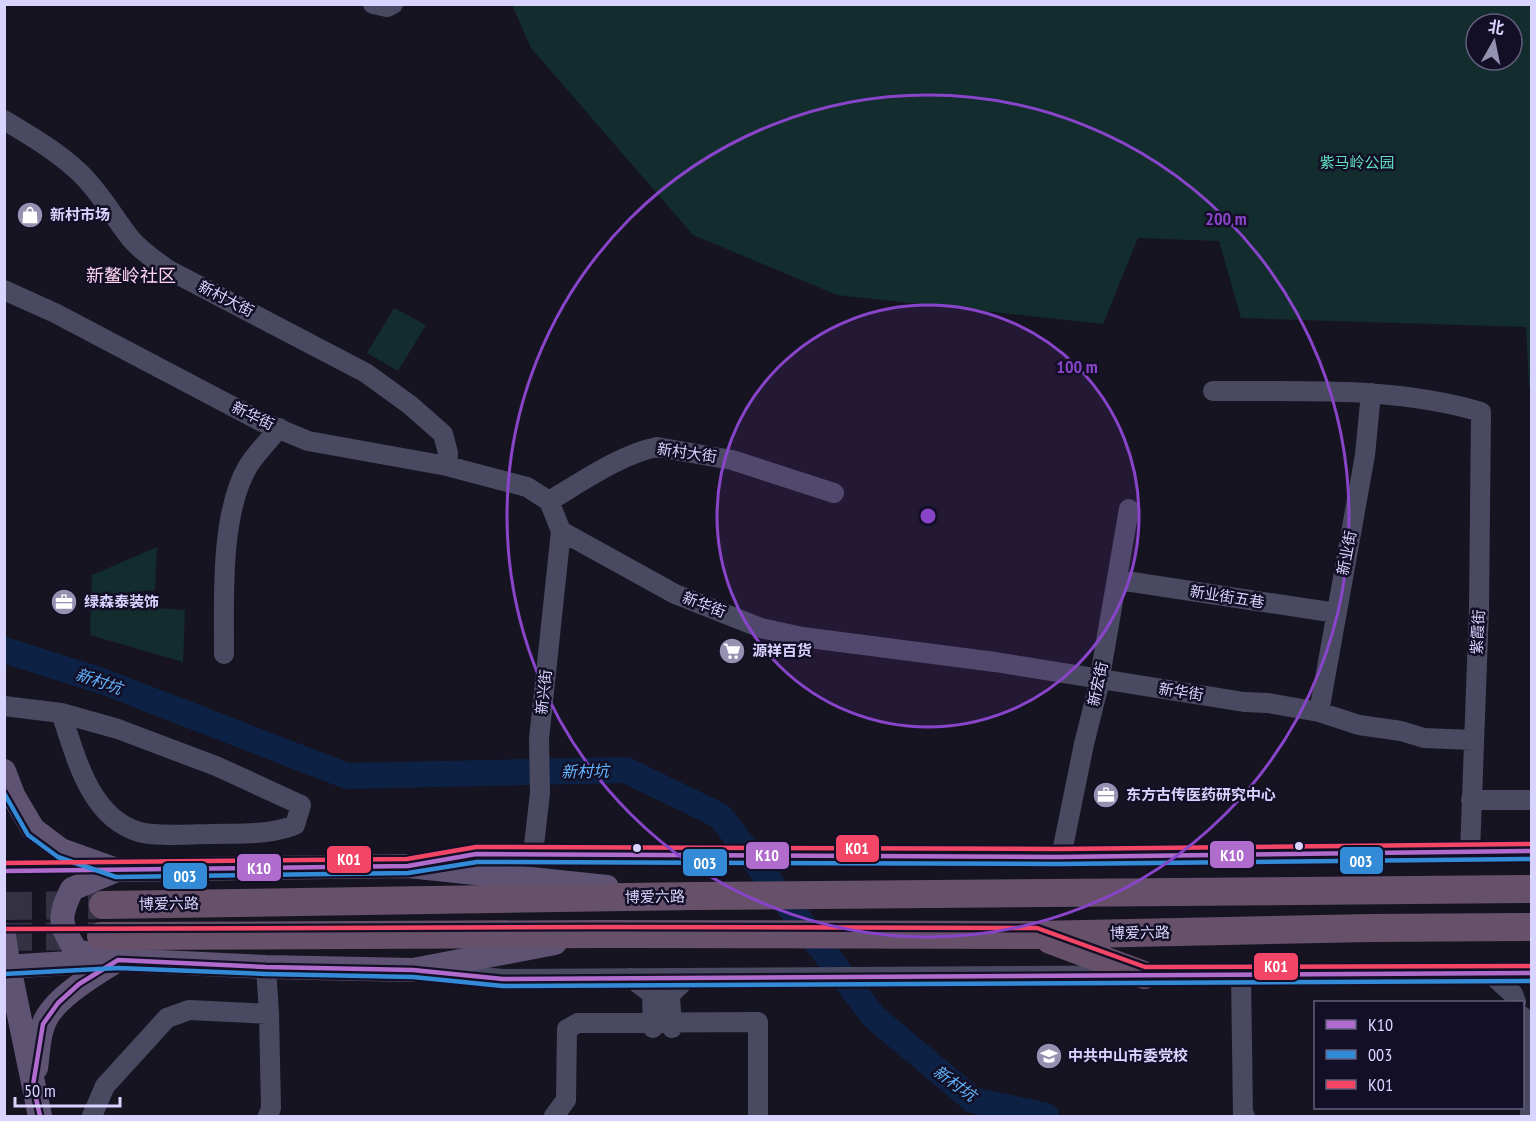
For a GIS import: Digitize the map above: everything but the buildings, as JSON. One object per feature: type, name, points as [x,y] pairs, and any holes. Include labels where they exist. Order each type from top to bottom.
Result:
[{"type":"highway","name":"博爱六路","points":[[103,905],[696,896],[1532,889]]},
{"type":"highway","name":"博爱六路","points":[[101,936],[1037,935],[1371,927],[1532,927]]},
{"type":"highway","points":[[1037,935],[1144,975]]},
{"type":"main road","points":[[4,771],[14,797],[33,830],[61,850],[117,870],[408,866],[696,896]]},
{"type":"main road","points":[[117,870],[72,889],[62,909],[63,929],[76,951],[118,960]]},
{"type":"main road","points":[[7,967],[118,960],[266,967],[413,970],[602,934]]},
{"type":"main road","points":[[4,936],[7,967],[40,1116]]},
{"type":"main road","points":[[33,1085],[43,1024],[58,1003],[79,984],[118,960]]},
{"type":"street","points":[[373,4],[387,7],[393,4]]},
{"type":"street","name":"新村大街","points":[[4,120],[43,142],[80,173],[103,199],[132,240],[149,256],[194,283],[349,363],[410,405],[443,434],[448,453],[447,466]]},
{"type":"street","name":"新华街","points":[[4,290],[55,314],[260,421],[308,441],[447,466],[527,487],[549,501]]},
{"type":"street","points":[[1213,391],[1303,390],[1371,393]]},
{"type":"street","name":"紫霞街","points":[[1371,393],[1442,403],[1482,412],[1479,609],[1470,852]]},
{"type":"street","name":"新业街","points":[[1319,712],[1365,455],[1371,393]]},
{"type":"street","points":[[224,654],[224,601],[231,509],[247,468],[279,429]]},
{"type":"street","name":"新村大街","points":[[549,501],[598,471],[647,449],[657,447],[732,460],[834,493]]},
{"type":"street","points":[[549,501],[561,531]]},
{"type":"street","name":"新宏街","points":[[1061,857],[1100,679],[1119,580],[1129,509]]},
{"type":"street","name":"新华街","points":[[561,531],[675,594],[761,627],[802,637],[995,662],[1319,712],[1359,724],[1401,731],[1424,738],[1473,740]]},
{"type":"street","name":"新兴街","points":[[533,854],[540,793],[539,739],[561,531]]},
{"type":"street","name":"新业街五巷","points":[[1119,580],[1336,613]]},
{"type":"street","points":[[4,706],[61,713],[150,740],[216,766],[301,805],[295,825],[268,833],[140,832],[116,820],[96,799],[85,781],[61,713]]},
{"type":"street","points":[[1471,800],[1532,800]]},
{"type":"street","points":[[408,866],[476,854],[1061,857],[1532,851]]},
{"type":"street","points":[[266,967],[271,1108],[268,1116]]},
{"type":"street","points":[[413,970],[503,979],[1532,973]]},
{"type":"street","points":[[1490,973],[1513,994],[1516,1001]]},
{"type":"street","points":[[1241,975],[1242,1116]]},
{"type":"street","points":[[631,978],[652,994],[662,1025]]},
{"type":"street","points":[[662,1025],[670,995],[687,978]]},
{"type":"street","points":[[93,1116],[105,1086],[167,1018],[189,1010],[269,1014]]},
{"type":"street","points":[[1524,1020],[1531,1035],[1530,1116]]},
{"type":"street","points":[[560,1116],[571,1101],[572,1035],[580,1028],[758,1022],[756,1116]]},
{"type":"street","points":[[554,1116],[566,1100],[567,1029],[578,1023],[662,1025]]},
{"type":"green space","name":"紫马岭公园","points":[[512,5],[1531,5],[1531,387],[1529,387],[1526,327],[1241,318],[1219,241],[1138,238],[1103,324],[837,295],[693,235],[531,48]]},
{"type":"green space","points":[[394,308],[426,325],[398,371],[367,353]]},
{"type":"green space","points":[[157,547],[155,590],[91,596],[92,575]]},
{"type":"green space","points":[[91,604],[185,610],[183,662],[90,635]]},
{"type":"waterway","name":"新村坑","points":[[4,650],[102,681],[347,776],[626,770],[720,816],[874,1017],[973,1100],[1046,1116]]},
{"type":"tunnel","points":[[4,906],[103,905]]},
{"type":"tunnel","points":[[4,937],[101,936]]},
{"type":"transit line","name":"003","points":[[4,793],[28,835],[58,857],[116,877],[408,873],[477,862],[1057,864],[1532,859]]},
{"type":"transit line","name":"K01","points":[[4,863],[407,859],[476,847],[1057,849],[1532,844]]},
{"type":"transit line","name":"K10","points":[[4,871],[408,866],[476,854],[1057,857],[1532,851]]},
{"type":"transit line","name":"K01","points":[[4,929],[1037,928],[1145,967],[1532,966]]},
{"type":"transit line","name":"K10","points":[[40,1116],[33,1085],[43,1024],[58,1003],[79,984],[118,960],[266,967],[413,970],[503,979],[1532,973]]},
{"type":"transit line","name":"003","points":[[4,974],[118,968],[413,977],[503,986],[1532,981]]},
{"type":"place","name":"新村市场","points":[[30,215]]},
{"type":"place","name":"绿森泰装饰","points":[[64,602]]},
{"type":"place","name":"源祥百货","points":[[732,651]]},
{"type":"place","name":"东方古传医药研究中心","points":[[1106,795]]},
{"type":"place","name":"中共中山市委党校","points":[[1049,1056]]},
{"type":"district","name":"新鳌岭社区","points":[[131,276]]}]
